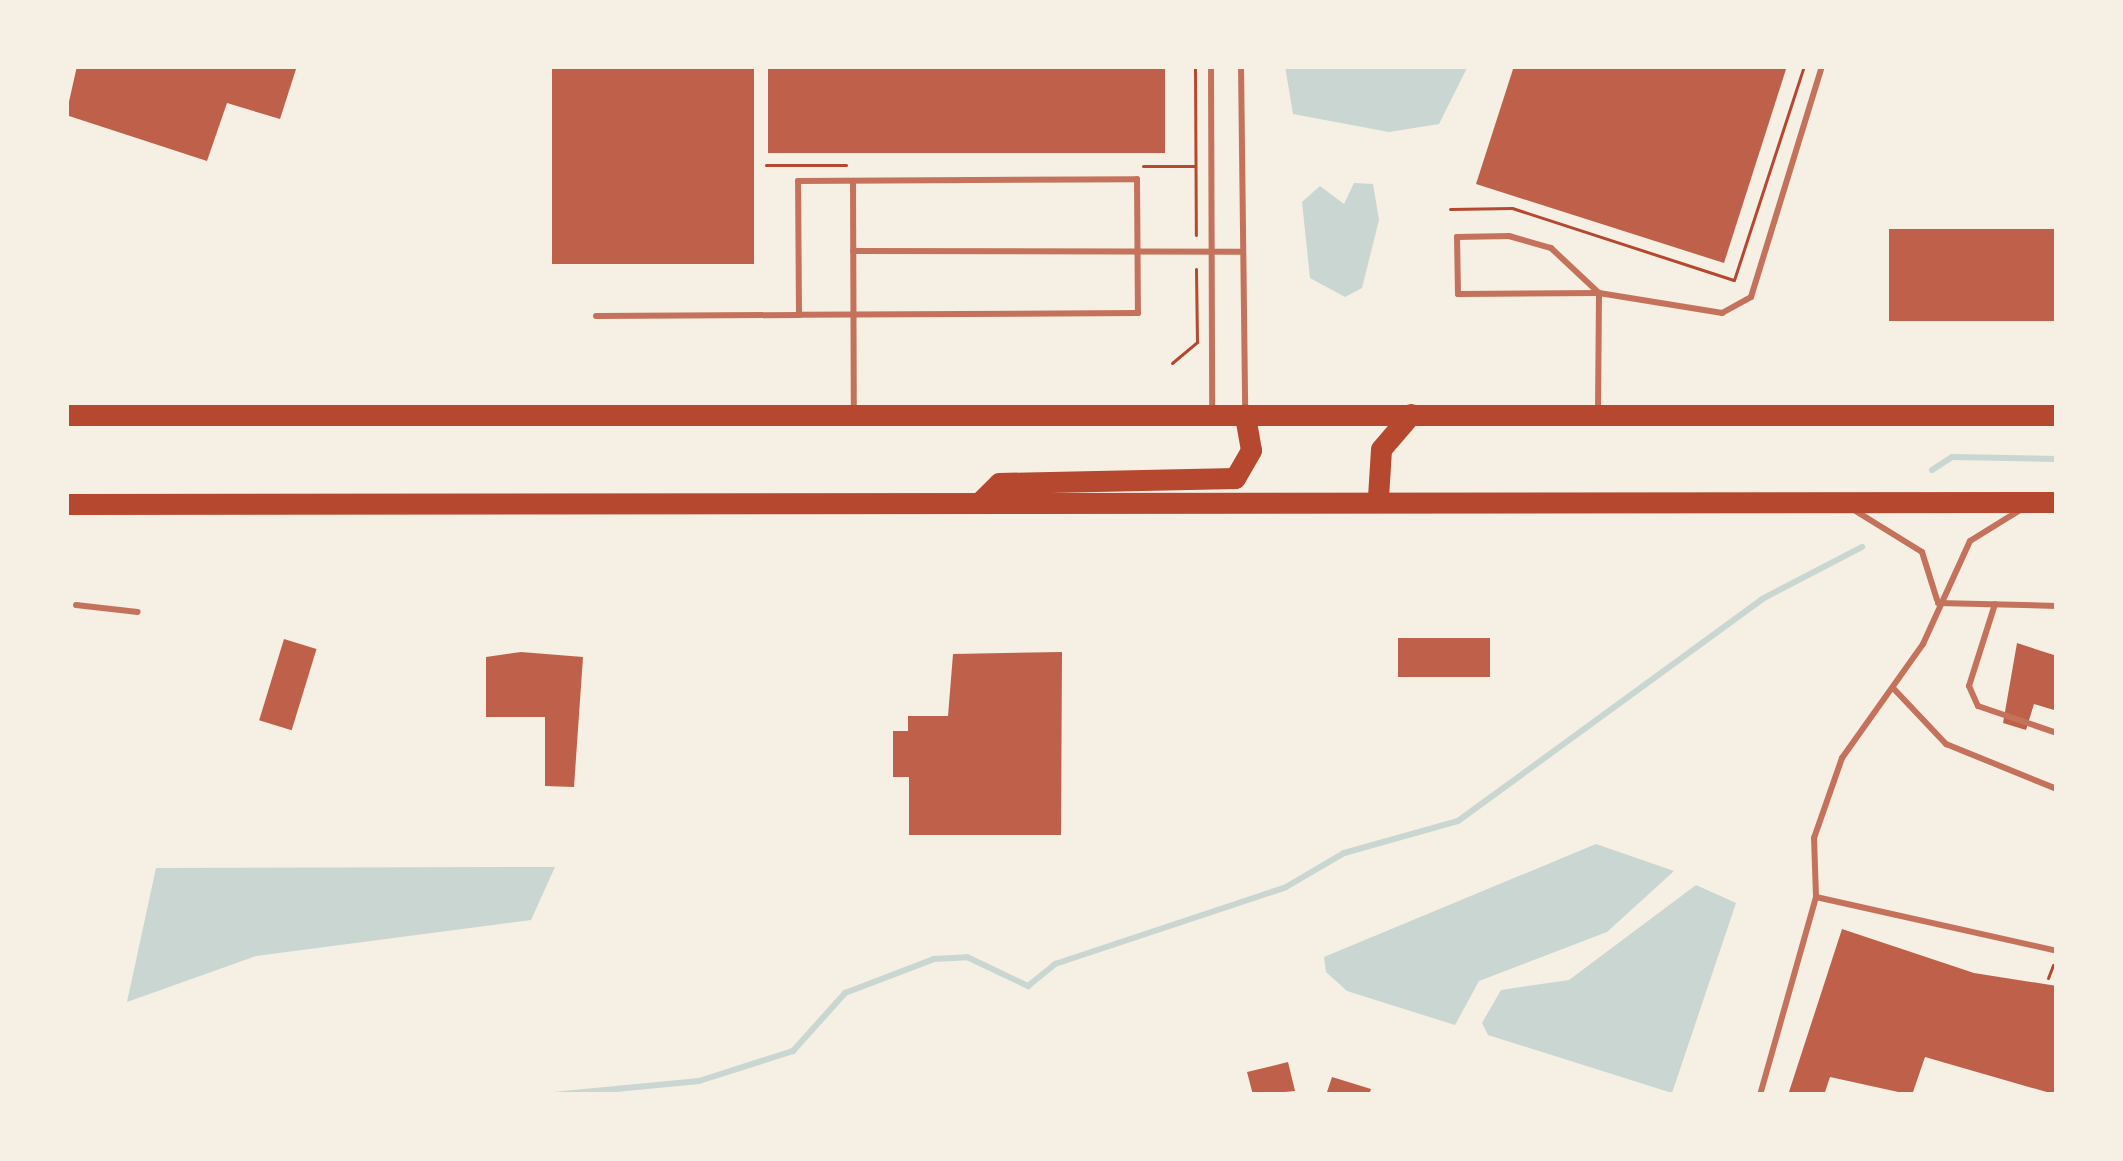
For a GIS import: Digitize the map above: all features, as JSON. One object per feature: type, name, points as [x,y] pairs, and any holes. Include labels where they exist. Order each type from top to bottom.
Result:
[{"type":"main road","points":[[1378,497],[1381,449],[1412,414]]},
{"type":"main road","points":[[66,415],[2057,415]]},
{"type":"main road","points":[[981,501],[999,483],[1235,478],[1251,450],[1245,415]]},
{"type":"main road","points":[[66,504],[1378,497],[2046,502]]},
{"type":"lane","points":[[1210,66],[1212,415]]},
{"type":"lane","points":[[1241,66],[1245,415]]},
{"type":"lane","points":[[1598,413],[1599,293],[1551,248],[1457,237],[1458,294],[1599,293],[1722,313],[1750,297],[1822,66]]},
{"type":"lane","points":[[596,316],[854,315],[1138,313],[1137,179],[798,181],[800,315]]},
{"type":"lane","points":[[853,181],[854,414]]},
{"type":"lane","points":[[853,251],[1243,252]]},
{"type":"lane","points":[[1834,500],[1922,552],[1937,603]]},
{"type":"lane","points":[[1760,1095],[1816,897],[1814,838],[1842,758],[1894,689],[1970,541],[2046,502]]},
{"type":"lane","points":[[1937,603],[2057,606]]},
{"type":"lane","points":[[1995,604],[1970,686],[1978,706],[2057,733]]},
{"type":"lane","points":[[76,605],[138,612]]},
{"type":"lane","points":[[1894,689],[1946,744],[2057,789]]},
{"type":"lane","points":[[1816,897],[2057,951]]},
{"type":"path","points":[[1172,363],[1197,342],[1195,66]]},
{"type":"path","points":[[1450,209],[1512,208],[1734,280],[1804,66]]},
{"type":"shaded area","points":[[1285,66],[1468,66],[1439,124],[1389,132],[1293,114]]},
{"type":"shaded area","points":[[1354,183],[1373,184],[1379,220],[1362,288],[1345,297],[1310,278],[1302,202],[1320,186],[1344,204]]},
{"type":"shaded area","points":[[1596,844],[1674,871],[1607,932],[1479,981],[1455,1025],[1347,991],[1326,972],[1324,957]]},
{"type":"shaded area","points":[[555,867],[531,920],[256,956],[127,1002],[156,868]]},
{"type":"shaded area","points":[[1696,885],[1736,903],[1672,1093],[1488,1035],[1482,1023],[1501,990],[1569,980]]},
{"type":"building","points":[[77,66],[297,66],[280,119],[227,103],[207,161],[66,115]]},
{"type":"building","points":[[552,66],[754,66],[754,264],[552,264]]},
{"type":"building","points":[[768,66],[1165,66],[1165,153],[768,153]]},
{"type":"building","points":[[1514,66],[1787,66],[1724,263],[1476,184]]},
{"type":"building","points":[[1889,229],[2057,229],[2057,321],[1889,321]]},
{"type":"building","points":[[1398,638],[1490,638],[1490,677],[1398,677]]},
{"type":"building","points":[[284,639],[317,649],[292,730],[259,720]]},
{"type":"building","points":[[2017,643],[2057,656],[2054,710],[2034,704],[2026,730],[2003,723]]},
{"type":"building","points":[[521,652],[583,657],[574,787],[545,786],[545,717],[486,717],[486,657]]},
{"type":"building","points":[[1062,652],[1061,835],[909,835],[909,777],[893,777],[893,731],[908,731],[908,716],[948,716],[953,654]]},
{"type":"building","points":[[1842,929],[1974,973],[2057,986],[2057,1095],[1925,1057],[1912,1095],[1830,1077],[1824,1095],[1788,1095]]},
{"type":"building","points":[[1288,1062],[1295,1091],[1253,1095],[1247,1072]]},
{"type":"building","points":[[1332,1077],[1371,1089],[1369,1095],[1326,1095]]},
{"type":"waterway","points":[[1932,470],[1952,457],[2057,459]]},
{"type":"waterway","points":[[553,1095],[699,1081],[793,1051],[845,993],[934,959],[967,957],[1028,986],[1055,964],[1286,887],[1344,853],[1458,821],[1762,599],[1862,547]]}]
